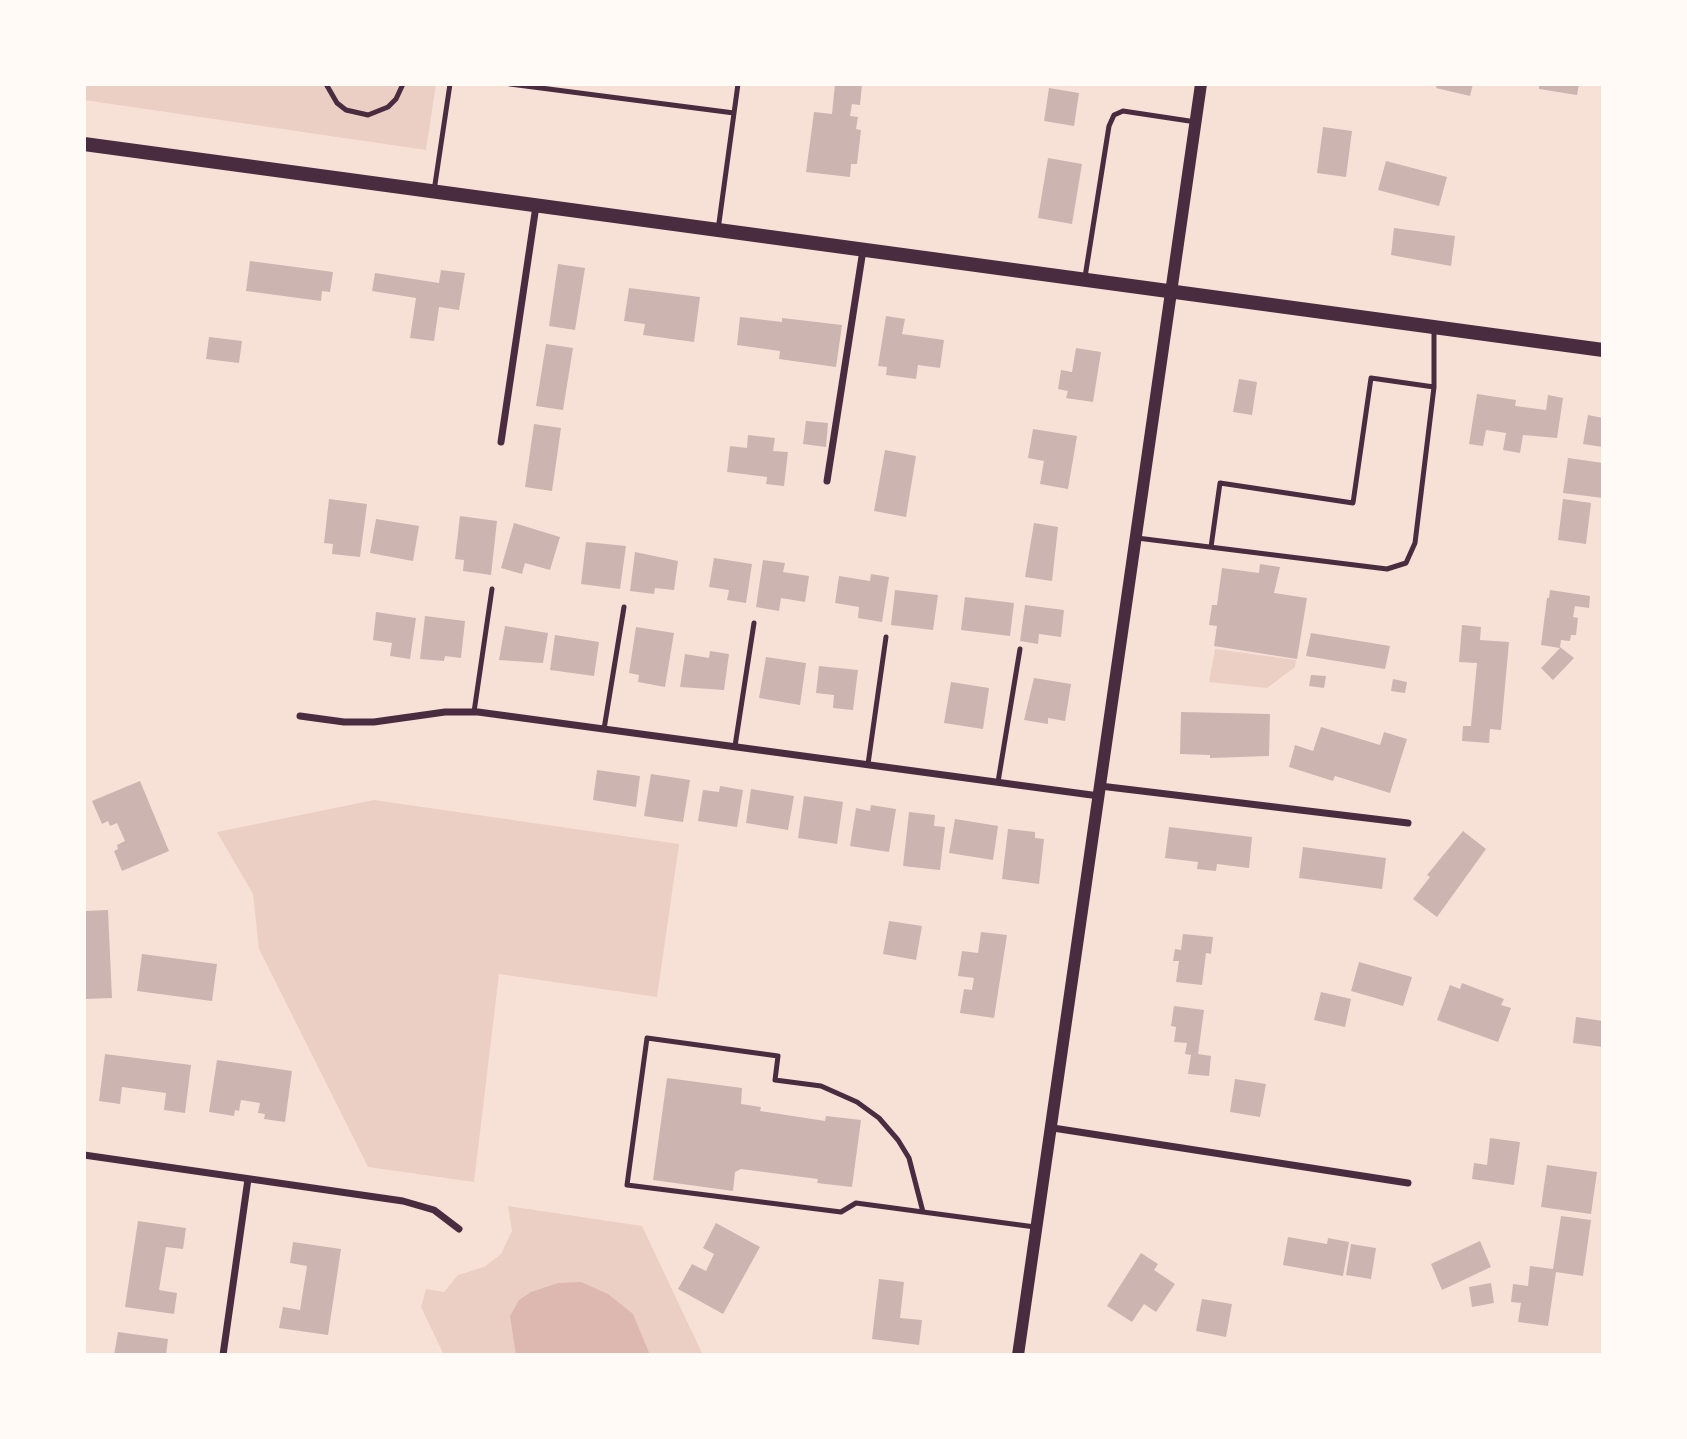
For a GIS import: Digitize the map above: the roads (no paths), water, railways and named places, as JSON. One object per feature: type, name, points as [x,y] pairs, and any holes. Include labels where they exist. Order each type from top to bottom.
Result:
[{"type":"main road","points":[[84,144],[1603,349]]},
{"type":"street","points":[[1018,1355],[1174,292],[1201,84]]},
{"type":"street","points":[[500,442],[536,205]]},
{"type":"street","points":[[828,481],[864,250]]},
{"type":"street","points":[[300,716],[344,722],[374,722],[445,712],[474,712],[998,782],[1408,823]]},
{"type":"street","points":[[1053,1128],[1408,1183]]},
{"type":"street","points":[[84,1155],[403,1201],[434,1210],[459,1229]]},
{"type":"street","points":[[222,1355],[248,1180]]},
{"type":"lane","points":[[326,84],[330,94],[346,110],[368,115],[388,107],[397,99],[403,84]]},
{"type":"lane","points":[[434,191],[450,84]]},
{"type":"lane","points":[[510,84],[734,113]]},
{"type":"lane","points":[[718,230],[738,84]]},
{"type":"lane","points":[[1084,279],[1109,125],[1114,115],[1123,111],[1196,122]]},
{"type":"lane","points":[[1137,538],[1387,569],[1406,563],[1415,542],[1434,387],[1434,327]]},
{"type":"lane","points":[[1210,547],[1220,483],[1353,503],[1371,378],[1434,387]]},
{"type":"lane","points":[[474,712],[492,589]]},
{"type":"lane","points":[[604,729],[624,607]]},
{"type":"lane","points":[[735,746],[754,623]]},
{"type":"lane","points":[[868,764],[886,637]]},
{"type":"lane","points":[[998,782],[1020,649]]},
{"type":"lane","points":[[923,1212],[915,1174],[898,1140],[878,1118],[857,1102],[821,1086],[775,1080],[778,1056],[648,1038],[627,1185],[841,1212],[856,1203],[1038,1228]]}]
